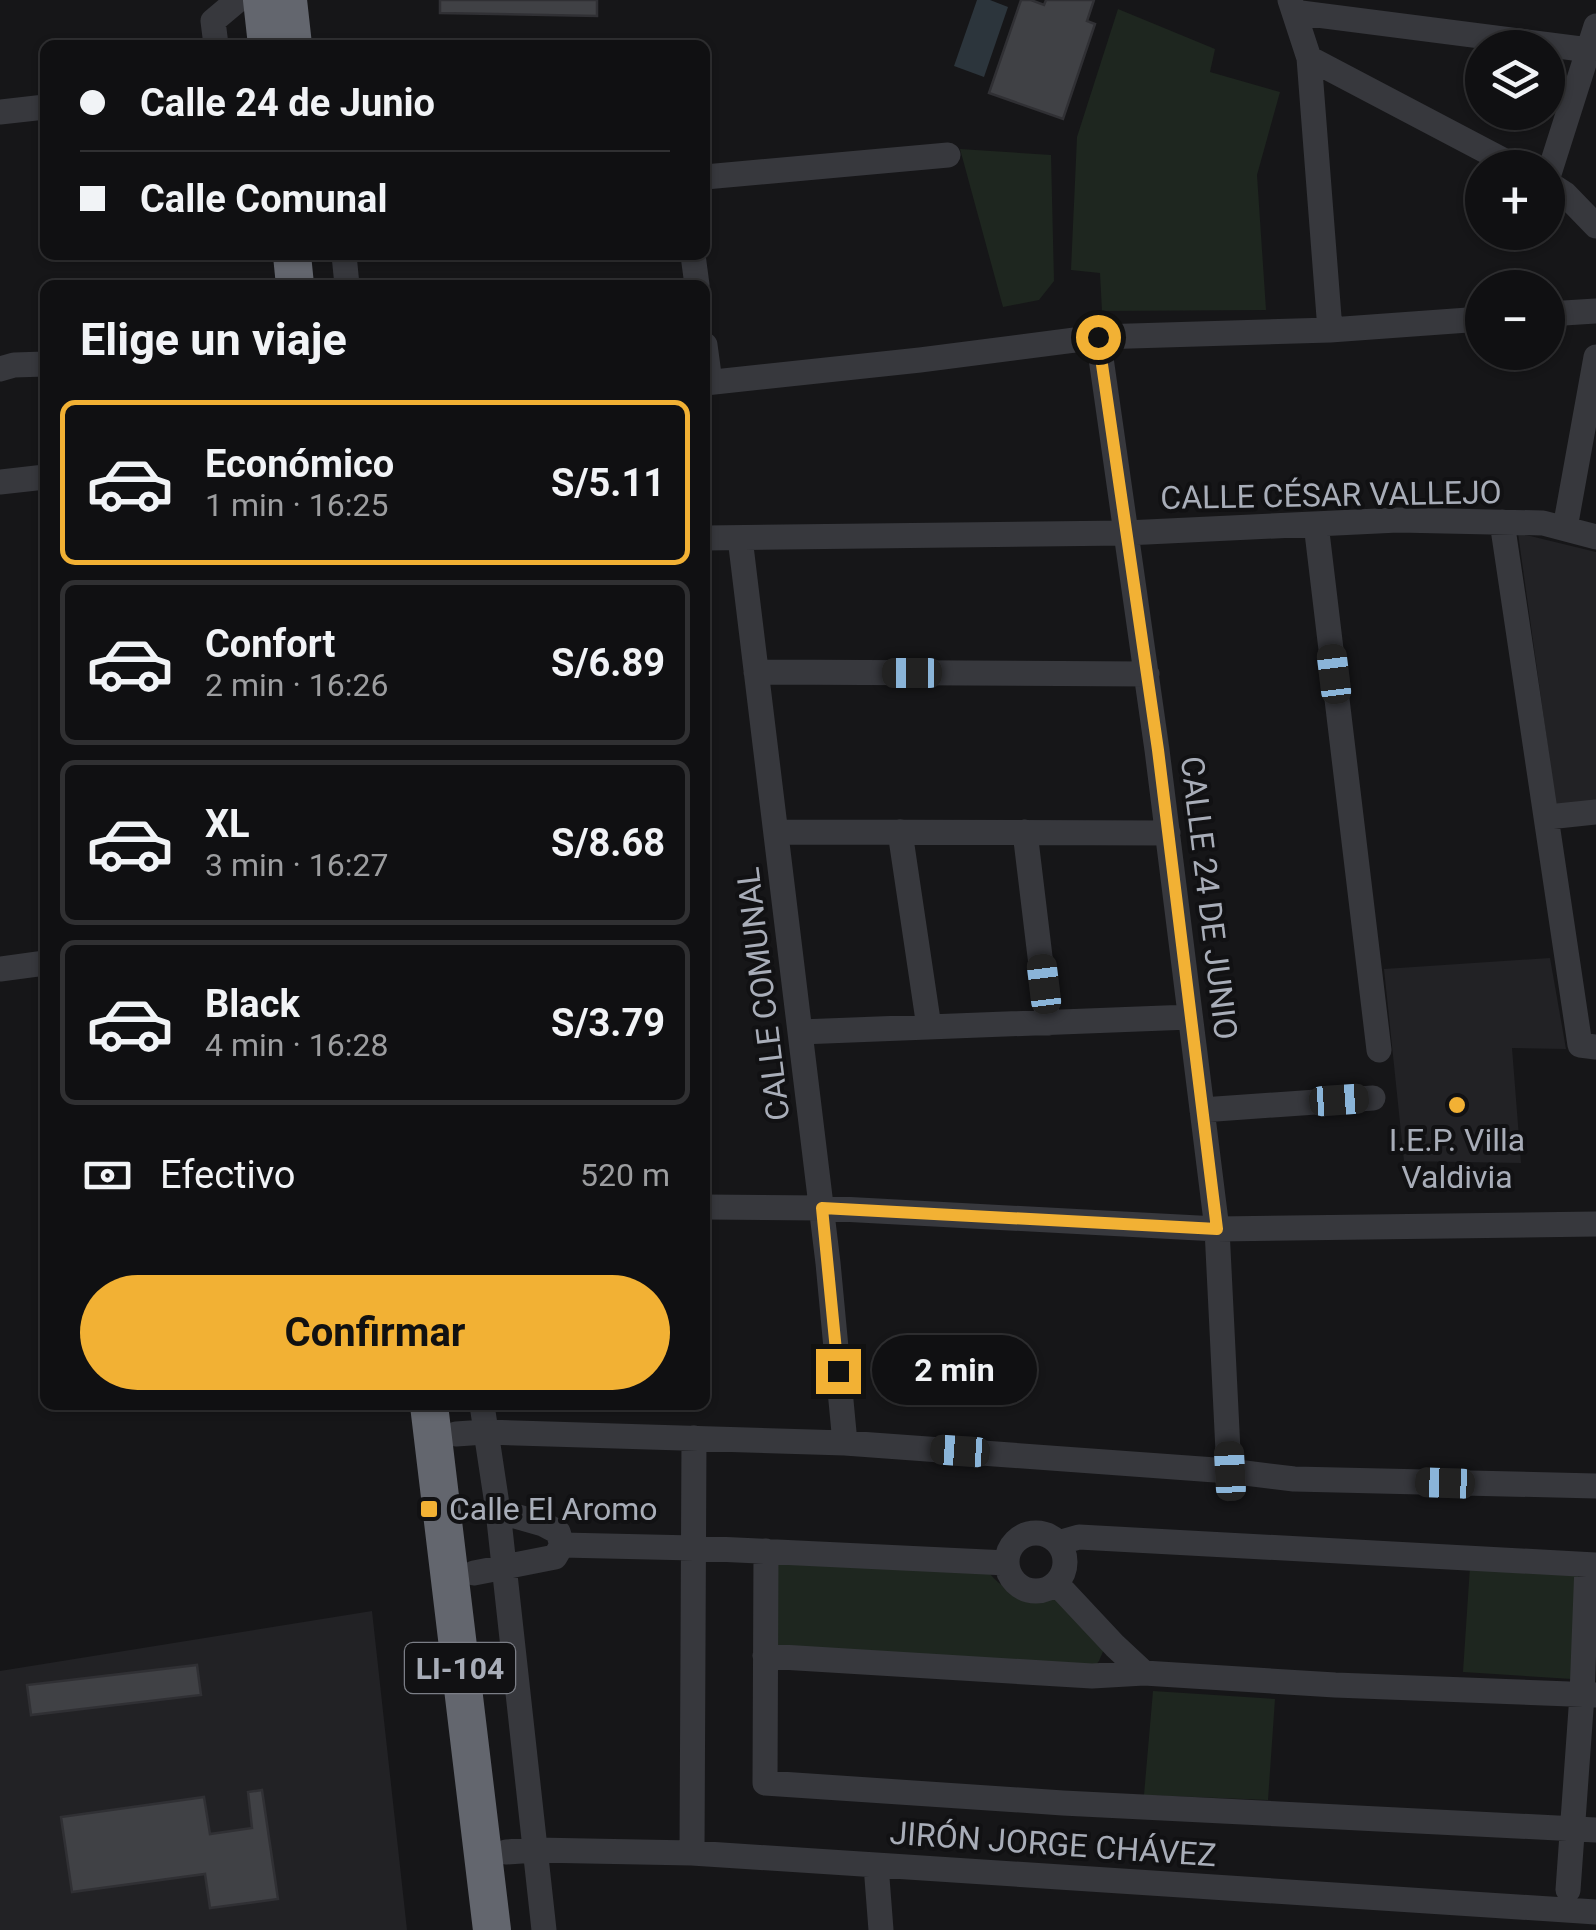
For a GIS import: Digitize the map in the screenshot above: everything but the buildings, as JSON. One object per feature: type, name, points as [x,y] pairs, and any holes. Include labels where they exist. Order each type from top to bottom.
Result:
[{"type":"highway","points":[[262,0],[266,40]]},
{"type":"highway","points":[[288,0],[292,40]]},
{"type":"highway","name":"LI-104","points":[[430,1410],[492,1930]]},
{"type":"highway","name":"LI-104","points":[[464,1424],[489,1570],[521,1851],[515,1930]]},
{"type":"street","points":[[215,40],[213,21],[238,0]]},
{"type":"street","points":[[1330,330],[1308,58],[1292,6],[1593,38],[1558,150]]},
{"type":"street","points":[[1308,58],[1484,150]]},
{"type":"street","points":[[0,112],[40,108]]},
{"type":"street","points":[[710,178],[948,155]]},
{"type":"street","points":[[1565,194],[1596,226]]},
{"type":"street","points":[[1565,313],[1596,311]]},
{"type":"street","points":[[710,382],[1098,337],[1330,330],[1465,320]]},
{"type":"street","name":"CALLE 24 DE JUNIO","points":[[1098,337],[1147,674],[1217,1229],[1230,1471]]},
{"type":"street","points":[[1564,528],[1596,357]]},
{"type":"street","points":[[0,369],[40,364]]},
{"type":"street","points":[[0,482],[40,478]]},
{"type":"street","name":"CALLE CÉSAR VALLEJO","points":[[710,538],[1126,533],[1398,520],[1543,523],[1596,537]]},
{"type":"street","points":[[1502,522],[1588,1046]]},
{"type":"street","points":[[1316,524],[1379,1050]]},
{"type":"street","name":"CALLE COMUNAL","points":[[740,538],[822,1208],[845,1442]]},
{"type":"street","points":[[756,672],[1147,674]]},
{"type":"street","points":[[1548,817],[1596,812]]},
{"type":"street","points":[[776,832],[1168,832]]},
{"type":"street","points":[[900,832],[929,1027]]},
{"type":"street","points":[[1025,832],[1048,1022]]},
{"type":"street","points":[[0,968],[40,964]]},
{"type":"street","points":[[800,1032],[1190,1017]]},
{"type":"street","points":[[1202,1110],[1373,1098]]},
{"type":"street","points":[[710,1207],[822,1208],[1217,1229],[1596,1224]]},
{"type":"street","points":[[498,1511],[558,1532],[562,1546],[555,1557],[489,1570],[498,1511],[464,1424],[694,1438],[845,1442],[1230,1471],[1294,1480],[1596,1486]]},
{"type":"street","points":[[692,1853],[694,1438]]},
{"type":"street","points":[[1043,1534],[1058,1543],[1065,1559],[1056,1584],[1039,1591],[1021,1587],[1009,1573],[1012,1546],[1025,1536],[1043,1534]]},
{"type":"street","points":[[1058,1543],[1080,1537],[1591,1565],[1584,1830],[1568,1910]]},
{"type":"street","points":[[562,1546],[694,1548],[1008,1564]]},
{"type":"street","points":[[766,1551],[765,1783],[1584,1830]]},
{"type":"street","points":[[1056,1584],[1144,1673]]},
{"type":"street","points":[[766,1656],[1092,1676],[1144,1673],[1335,1686],[1589,1695]]},
{"type":"street","points":[[521,1851],[544,1930]]},
{"type":"street","name":"JIRÓN JORGE CHÁVEZ","points":[[521,1851],[692,1853],[1596,1912]]},
{"type":"street","points":[[876,1865],[880,1930]]},
{"type":"shaded area","points":[[977,0],[1008,7],[984,77],[954,66]]},
{"type":"shaded area","points":[[1118,9],[1215,49],[1210,72],[1280,92],[1257,175],[1266,310],[1102,311],[1100,273],[1071,270],[1077,137]]},
{"type":"shaded area","points":[[960,149],[1051,155],[1054,281],[1039,300],[1003,307]]},
{"type":"shaded area","points":[[1518,533],[1596,552],[1596,802],[1556,806]]},
{"type":"shaded area","name":"I.E.P. Villa Valdivia","points":[[1550,958],[1566,1049],[1512,1048],[1521,1163],[1404,1161],[1384,969]]},
{"type":"shaded area","points":[[775,1563],[990,1574],[1018,1594],[1052,1595],[1104,1649],[1093,1668],[779,1650],[772,1640]]},
{"type":"shaded area","points":[[1470,1567],[1578,1576],[1572,1679],[1463,1672]]},
{"type":"shaded area","points":[[372,1611],[407,1930],[0,1930],[0,1671]]},
{"type":"shaded area","points":[[1153,1691],[1275,1699],[1268,1800],[1144,1795]]},
{"type":"place","name":"I.E.P. Villa Valdivia","points":[[1457,1105]]},
{"type":"place","name":"Calle El Aromo","points":[[429,1509]]},
{"type":"route","points":[[838,1371],[822,1208],[1217,1229],[1158,750],[1098,337]]}]
